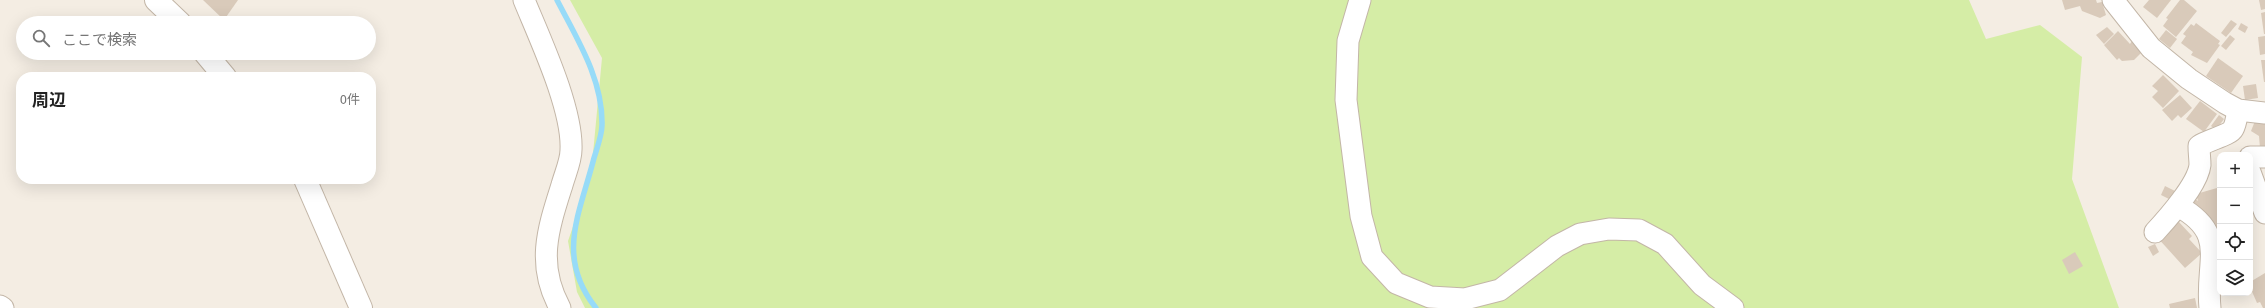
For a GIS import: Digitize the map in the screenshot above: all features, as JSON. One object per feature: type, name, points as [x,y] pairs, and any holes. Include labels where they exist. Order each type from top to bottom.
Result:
[{"type":"street","points":[[156,0],[173,16]]},
{"type":"street","points":[[524,0],[549,62],[570,128],[571,151],[548,231],[547,267],[549,281],[552,293],[560,308]]},
{"type":"street","points":[[1360,0],[1348,41],[1346,100],[1361,216],[1370,250],[1372,257],[1396,283],[1430,297],[1465,299],[1500,290],[1557,246],[1580,234],[1609,229],[1639,230],[1665,244],[1702,285],[1733,308]]},
{"type":"street","points":[[2113,0],[2151,48],[2190,79],[2238,110],[2265,113]]},
{"type":"street","points":[[211,60],[221,72]]},
{"type":"street","points":[[2155,232],[2178,206],[2197,174],[2200,165],[2199,146],[2208,140],[2227,134],[2233,129],[2238,110]]},
{"type":"street","points":[[2253,157],[2265,157]]},
{"type":"street","points":[[2253,180],[2265,213]]},
{"type":"street","points":[[307,184],[361,308]]},
{"type":"street","points":[[2178,206],[2196,216],[2210,239],[2212,246],[2208,276],[2210,308]]},
{"type":"green space","points":[[570,0],[1969,0],[1986,39],[2040,25],[2082,57],[2072,179],[2119,308],[585,308],[577,292],[568,241],[591,175],[602,58]]},
{"type":"building","points":[[203,0],[238,0],[227,16],[220,16]]},
{"type":"building","points":[[2062,0],[2096,0],[2097,3],[2102,2],[2106,15],[2100,18],[2082,11],[2080,6],[2065,10]]},
{"type":"building","points":[[2149,0],[2171,0],[2157,18],[2143,7]]},
{"type":"building","points":[[2180,0],[2184,0],[2197,11],[2176,37],[2163,26],[2168,19],[2166,18]]},
{"type":"building","points":[[2259,0],[2265,0],[2265,9],[2261,10]]},
{"type":"building","points":[[2265,12],[2265,34],[2264,34],[2261,13]]},
{"type":"building","points":[[2231,20],[2237,24],[2226,37],[2221,33]]},
{"type":"building","points":[[2196,23],[2220,41],[2218,44],[2220,45],[2207,63],[2191,55],[2193,52],[2181,43],[2186,36],[2183,34],[2191,24],[2194,26]]},
{"type":"building","points":[[2241,23],[2248,27],[2245,33],[2238,29]]},
{"type":"building","points":[[2107,27],[2114,34],[2104,44],[2096,35]]},
{"type":"building","points":[[2166,30],[2177,39],[2170,48],[2159,39]]},
{"type":"building","points":[[2118,31],[2130,44],[2132,41],[2142,52],[2134,60],[2122,61],[2119,58],[2117,60],[2104,45]]},
{"type":"building","points":[[2230,35],[2235,39],[2226,50],[2221,46]]},
{"type":"building","points":[[2265,36],[2265,54],[2260,55],[2258,37]]},
{"type":"building","points":[[2218,58],[2243,76],[2231,93],[2206,76]]},
{"type":"building","points":[[2261,60],[2265,60],[2265,82],[2264,82]]},
{"type":"building","points":[[2163,75],[2179,91],[2163,108],[2152,97],[2158,91],[2152,86]]},
{"type":"building","points":[[2256,84],[2258,98],[2245,100],[2243,86]]},
{"type":"building","points":[[2180,95],[2192,108],[2181,118],[2178,115],[2172,121],[2162,110]]},
{"type":"building","points":[[2200,101],[2217,114],[2204,132],[2186,119]]},
{"type":"building","points":[[2219,115],[2224,119],[2216,130],[2211,126]]},
{"type":"building","points":[[2265,120],[2265,147],[2260,148],[2259,136],[2251,131],[2255,121]]},
{"type":"building","points":[[2165,186],[2177,192],[2173,201],[2161,195]]},
{"type":"building","points":[[2217,188],[2217,237],[2185,204],[2192,196],[2198,201],[2196,194]]},
{"type":"building","points":[[2177,220],[2192,236],[2189,239],[2202,253],[2185,268],[2156,236]]},
{"type":"building","points":[[2155,244],[2159,252],[2153,256],[2148,247]]},
{"type":"building","points":[[2075,252],[2083,266],[2069,274],[2062,260]]},
{"type":"building","points":[[2265,273],[2265,308],[2263,308],[2260,302],[2257,303],[2253,294],[2253,280]]},
{"type":"building","points":[[2195,298],[2197,308],[2170,308],[2169,304]]},
{"type":"waterway","points":[[557,0],[587,60],[598,92],[601,108],[601,133],[574,234],[576,271],[584,289],[596,308]]}]
